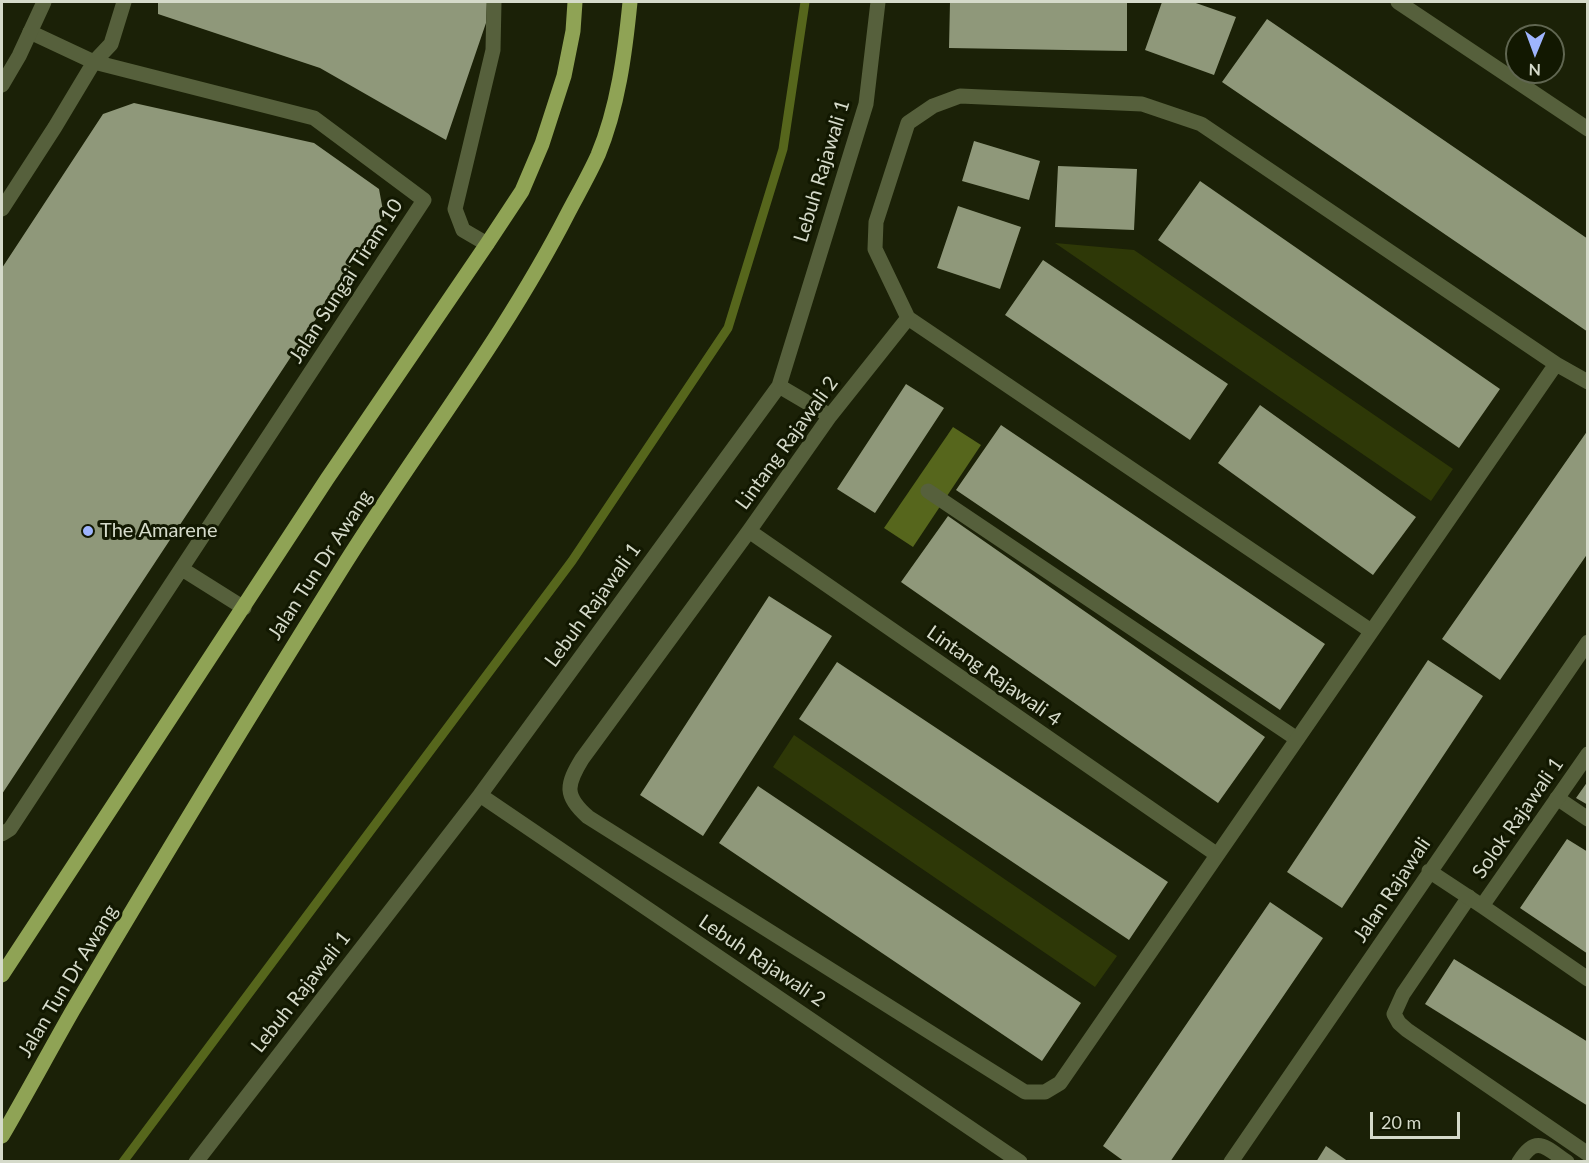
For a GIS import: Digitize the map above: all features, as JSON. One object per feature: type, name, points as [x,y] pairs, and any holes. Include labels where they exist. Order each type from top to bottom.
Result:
[{"type":"main road","name":"Jalan Tun Dr Awang","points":[[2,975],[327,479],[522,191],[542,144],[564,76],[573,31],[575,2]]},
{"type":"main road","name":"Jalan Tun Dr Awang","points":[[2,1136],[73,1011],[341,569],[414,458],[477,369],[547,254],[597,155],[609,122],[626,45],[630,2]]},
{"type":"street","points":[[2,85],[44,2]]},
{"type":"street","points":[[2,209],[94,62],[111,44],[124,2]]},
{"type":"street","points":[[488,244],[463,230],[455,210],[493,50],[494,2]]},
{"type":"street","name":"Lebuh Rajawali 1","points":[[196,1161],[480,795],[779,386],[866,104],[878,2]]},
{"type":"street","points":[[1398,2],[1587,129]]},
{"type":"street","points":[[30,32],[94,62]]},
{"type":"street","name":"Jalan Sungai Tiram 10","points":[[94,62],[314,118],[424,200],[182,569]]},
{"type":"street","points":[[1371,631],[908,318],[874,249],[876,222],[908,123],[933,106],[960,96],[1142,104],[1201,124],[1556,364],[1587,382]]},
{"type":"street","name":"Lintang Rajawali 2","points":[[908,318],[830,416],[582,759],[572,776],[569,790],[575,806],[588,817],[1025,1092],[1045,1092],[1060,1083],[1216,854]]},
{"type":"street","points":[[1216,854],[1556,364]]},
{"type":"street","points":[[779,386],[830,416]]},
{"type":"street","points":[[928,491],[1297,739]]},
{"type":"street","name":"Lintang Rajawali 4","points":[[749,531],[1216,854]]},
{"type":"street","points":[[2,834],[10,829],[182,569],[244,608]]},
{"type":"street","name":"Jalan Rajawali","points":[[1231,1161],[1350,991],[1429,871],[1587,642]]},
{"type":"street","name":"Solok Rajawali 1","points":[[1587,754],[1557,798],[1403,994],[1394,1014],[1407,1030],[1587,1154]]},
{"type":"street","name":"Lebuh Rajawali 2","points":[[480,795],[1020,1161]]},
{"type":"street","points":[[1557,798],[1587,819]]},
{"type":"street","points":[[1429,871],[1587,979]]},
{"type":"street","points":[[1519,1161],[1526,1150],[1533,1145],[1541,1145],[1567,1161]]},
{"type":"shaded area","points":[[1055,243],[1134,250],[1453,469],[1431,501]]},
{"type":"shaded area","points":[[953,427],[981,445],[913,547],[884,528]]},
{"type":"shaded area","points":[[794,735],[1117,956],[1095,987],[773,767]]},
{"type":"building","points":[[158,2],[487,2],[486,23],[446,140],[320,68],[158,14]]},
{"type":"building","points":[[950,2],[1127,2],[1127,51],[949,48]]},
{"type":"building","points":[[1162,2],[1193,2],[1236,17],[1214,75],[1145,50]]},
{"type":"building","points":[[1267,19],[1588,239],[1588,332],[1222,82]]},
{"type":"building","name":"The Amarene","points":[[134,103],[314,143],[379,189],[384,216],[2,794],[2,268],[103,114]]},
{"type":"building","points":[[974,141],[1040,161],[1029,200],[962,181]]},
{"type":"building","points":[[1058,166],[1137,169],[1134,230],[1055,227]]},
{"type":"building","points":[[1200,181],[1500,389],[1459,448],[1158,240]]},
{"type":"building","points":[[958,206],[1021,227],[1000,289],[937,268]]},
{"type":"building","points":[[1043,260],[1228,384],[1190,440],[1005,315]]},
{"type":"building","points":[[906,384],[944,408],[875,513],[837,489]]},
{"type":"building","points":[[1260,405],[1416,517],[1373,575],[1218,463]]},
{"type":"building","points":[[1001,425],[1325,644],[1280,710],[956,490]]},
{"type":"building","points":[[1588,430],[1588,553],[1500,680],[1442,639]]},
{"type":"building","points":[[948,516],[1265,737],[1218,803],[901,582]]},
{"type":"building","points":[[769,596],[832,636],[703,836],[640,795]]},
{"type":"building","points":[[1428,660],[1483,696],[1342,908],[1287,872]]},
{"type":"building","points":[[837,662],[1168,882],[1129,940],[799,719]]},
{"type":"building","points":[[1588,781],[1588,805],[1576,798]]},
{"type":"building","points":[[758,786],[1081,1003],[1042,1061],[719,843]]},
{"type":"building","points":[[1567,839],[1588,852],[1588,954],[1520,908]]},
{"type":"building","points":[[1270,902],[1323,938],[1170,1162],[1125,1162],[1103,1146]]},
{"type":"building","points":[[1454,959],[1588,1042],[1588,1106],[1425,1004]]},
{"type":"building","points":[[1326,1146],[1349,1162],[1316,1162]]},
{"type":"waterway","points":[[123,1162],[572,561],[728,328],[783,149],[805,2]]},
{"type":"place","name":"The Amarene","points":[[88,531]]}]
